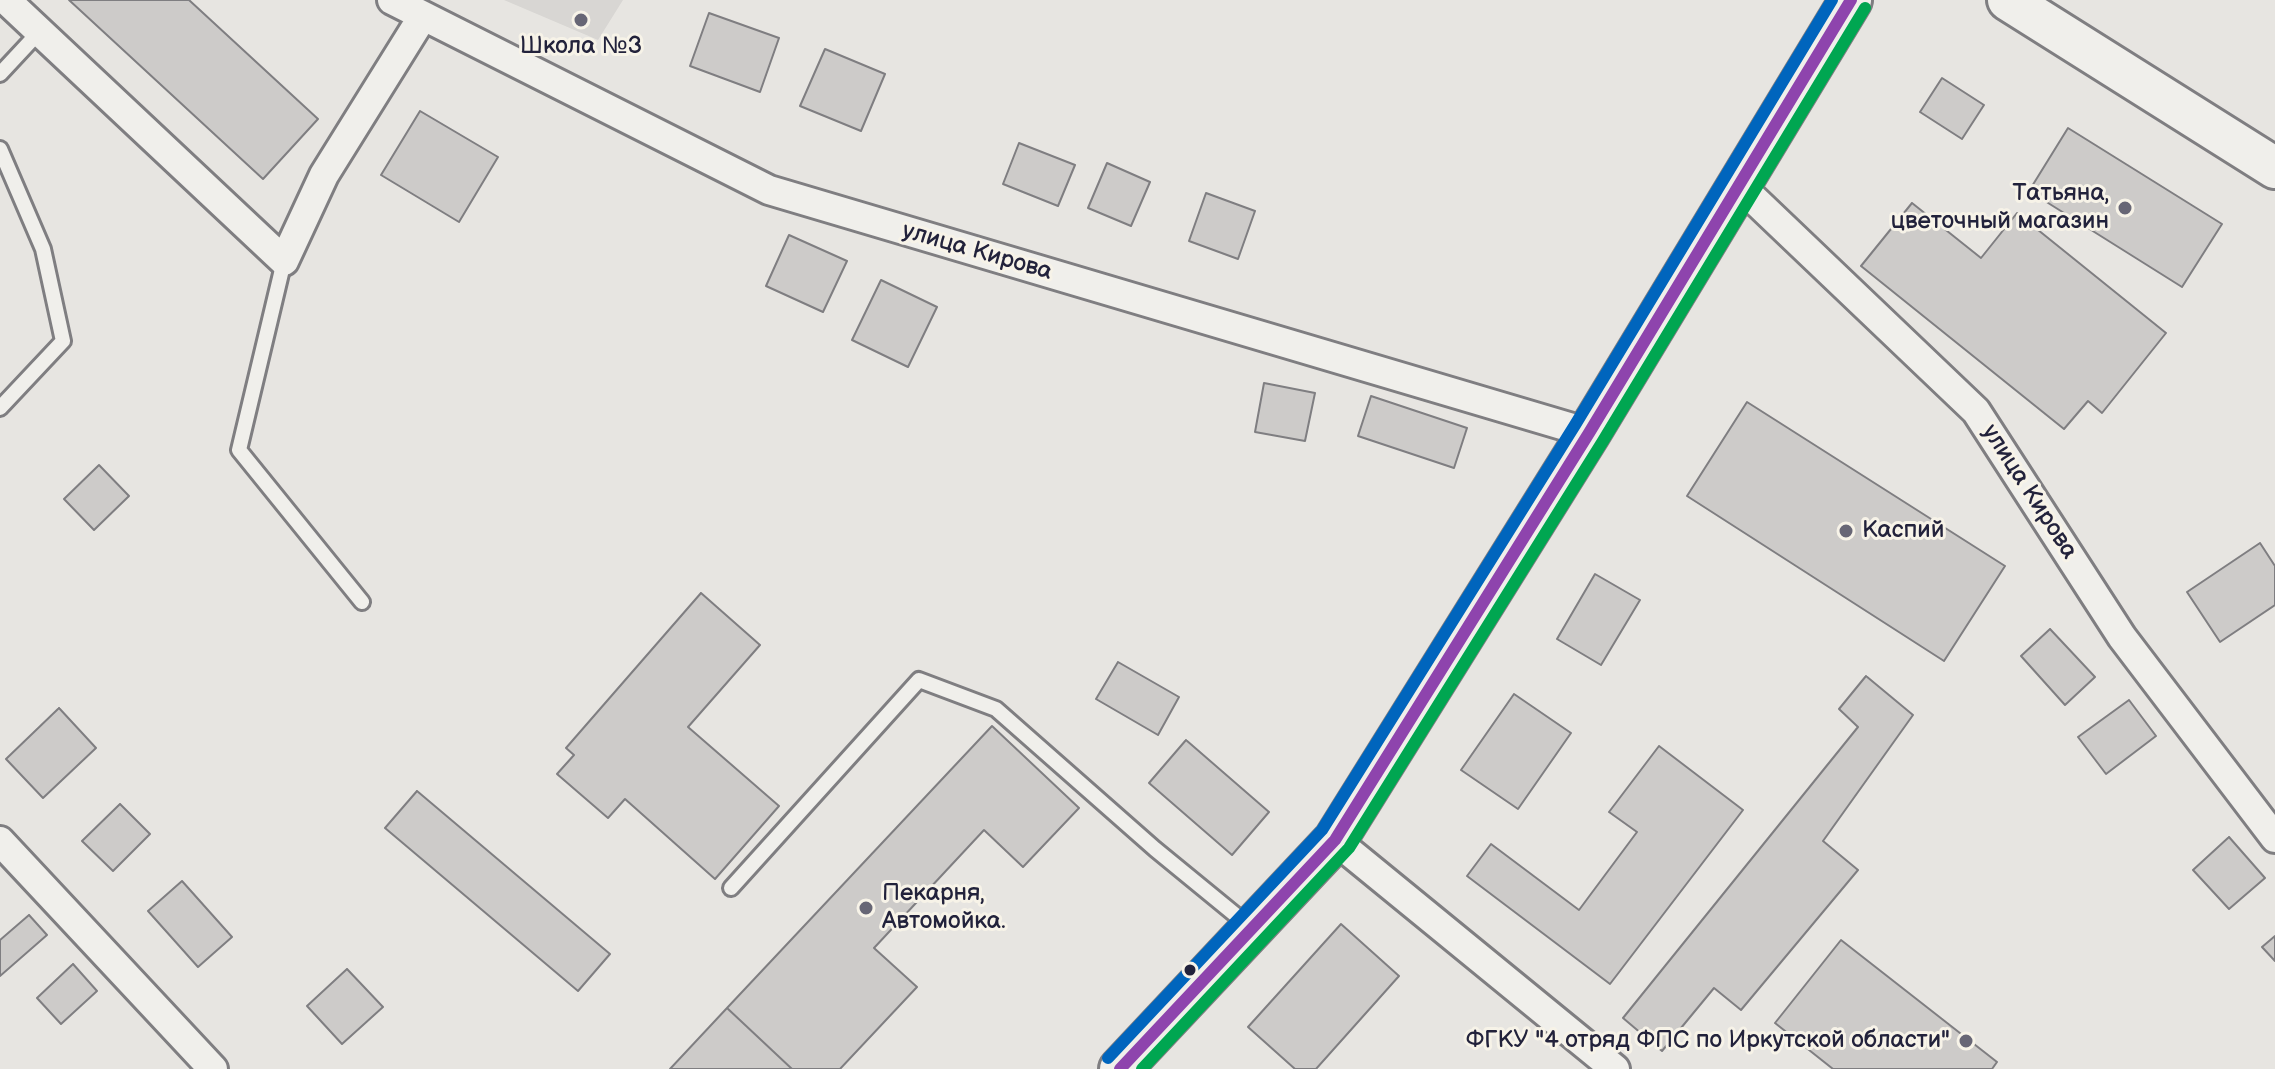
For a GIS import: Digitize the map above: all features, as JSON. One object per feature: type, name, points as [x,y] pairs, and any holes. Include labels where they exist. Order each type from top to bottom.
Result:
[{"type":"street","points":[[6,0],[284,261],[324,175],[423,16]]},
{"type":"street","name":"улица Кирова","points":[[392,0],[769,190],[1589,433]]},
{"type":"street","points":[[1120,1069],[1335,840],[1589,433],[1851,0]]},
{"type":"street","points":[[2008,0],[2275,168]]},
{"type":"street","name":"улица Кирова","points":[[1739,185],[1976,411],[2122,637],[2275,838]]},
{"type":"street","points":[[1335,840],[1615,1069]]},
{"type":"street","points":[[0,841],[213,1069]]},
{"type":"lane","points":[[0,74],[40,31]]},
{"type":"lane","points":[[0,149],[43,249],[63,341],[0,408]]},
{"type":"lane","points":[[284,261],[239,450],[362,602]]},
{"type":"lane","points":[[731,888],[919,680],[996,709],[1155,849],[1252,929]]},
{"type":"shaded area","name":"Школа №3","points":[[504,0],[623,0],[598,40]]},
{"type":"building","points":[[69,0],[189,0],[318,119],[263,179]]},
{"type":"building","points":[[709,13],[779,38],[760,92],[690,66]]},
{"type":"building","points":[[825,49],[885,74],[861,131],[800,106]]},
{"type":"building","points":[[1942,78],[1984,105],[1962,139],[1920,112]]},
{"type":"building","points":[[420,111],[498,157],[459,222],[381,175]]},
{"type":"building","name":"Татьяна, цветочный магазин","points":[[2068,128],[2222,224],[2182,287],[2029,191]]},
{"type":"building","points":[[1019,143],[1075,165],[1058,206],[1003,184]]},
{"type":"building","points":[[1107,163],[1150,182],[1131,226],[1088,208]]},
{"type":"building","points":[[1206,193],[1255,211],[1238,259],[1189,241]]},
{"type":"building","points":[[1912,203],[1981,258],[2017,213],[2166,333],[2102,413],[2088,401],[2064,429],[1861,266]]},
{"type":"building","points":[[789,235],[847,261],[823,312],[766,286]]},
{"type":"building","points":[[881,280],[937,307],[908,367],[852,340]]},
{"type":"building","points":[[1264,383],[1315,393],[1305,441],[1255,432]]},
{"type":"building","points":[[1371,396],[1467,428],[1454,468],[1358,436]]},
{"type":"building","name":"Каспий","points":[[1747,402],[2005,566],[1944,661],[1687,496]]},
{"type":"building","points":[[99,465],[129,496],[94,530],[64,499]]},
{"type":"building","points":[[2260,543],[2275,566],[2275,605],[2220,642],[2187,592]]},
{"type":"building","points":[[1595,574],[1640,600],[1601,665],[1557,639]]},
{"type":"building","points":[[701,593],[760,645],[688,727],[779,806],[715,879],[625,799],[608,818],[557,774],[574,755],[566,748]]},
{"type":"building","points":[[2050,629],[2095,677],[2065,705],[2021,656]]},
{"type":"building","points":[[1118,662],[1179,697],[1158,735],[1096,699]]},
{"type":"building","points":[[1866,676],[1913,715],[1823,841],[1858,870],[1741,1010],[1714,988],[1662,1051],[1623,1018],[1858,727],[1839,709]]},
{"type":"building","points":[[1514,694],[1571,733],[1518,809],[1461,770]]},
{"type":"building","points":[[2129,700],[2156,736],[2106,774],[2078,737]]},
{"type":"building","points":[[59,708],[96,748],[43,798],[6,759]]},
{"type":"building","name":"Пекарня, Автомойка.","points":[[992,726],[1079,808],[1023,867],[984,830],[874,948],[917,987],[840,1069],[792,1069],[727,1008]]},
{"type":"building","points":[[1186,740],[1269,812],[1232,855],[1149,783]]},
{"type":"building","points":[[1659,746],[1743,810],[1610,984],[1467,876],[1491,844],[1579,910],[1637,832],[1609,812]]},
{"type":"building","points":[[417,791],[610,954],[578,991],[385,828]]},
{"type":"building","points":[[120,804],[150,834],[113,871],[82,841]]},
{"type":"building","points":[[2229,837],[2265,878],[2229,909],[2193,870]]},
{"type":"building","points":[[182,881],[232,937],[198,967],[148,911]]},
{"type":"building","points":[[29,915],[47,935],[0,976],[0,940]]},
{"type":"building","points":[[1341,924],[1399,976],[1316,1069],[1295,1069],[1248,1027]]},
{"type":"building","points":[[2275,936],[2275,961],[2262,947]]},
{"type":"building","points":[[1841,940],[1997,1062],[1992,1069],[1833,1069],[1775,1023]]},
{"type":"building","points":[[73,964],[97,991],[61,1024],[37,998]]},
{"type":"building","points":[[347,969],[383,1007],[342,1044],[307,1006]]},
{"type":"building","points":[[727,1008],[792,1069],[670,1069]]},
{"type":"transit line","points":[[1108,1058],[1322,830],[1575,425],[1832,0]]},
{"type":"transit line","points":[[1120,1069],[1335,840],[1589,433],[1851,0]]},
{"type":"transit line","points":[[1142,1069],[1349,848],[1603,441],[1865,8]]},
{"type":"place","name":"Школа №3","points":[[581,20]]},
{"type":"place","name":"Татьяна, цветочный магазин","points":[[2125,208]]},
{"type":"place","name":"Каспий","points":[[1846,531]]},
{"type":"place","name":"Пекарня, Автомойка.","points":[[866,908]]},
{"type":"place","name":"ФГКУ \"4 отряд ФПС по Иркутской области\"","points":[[1966,1041]]}]
